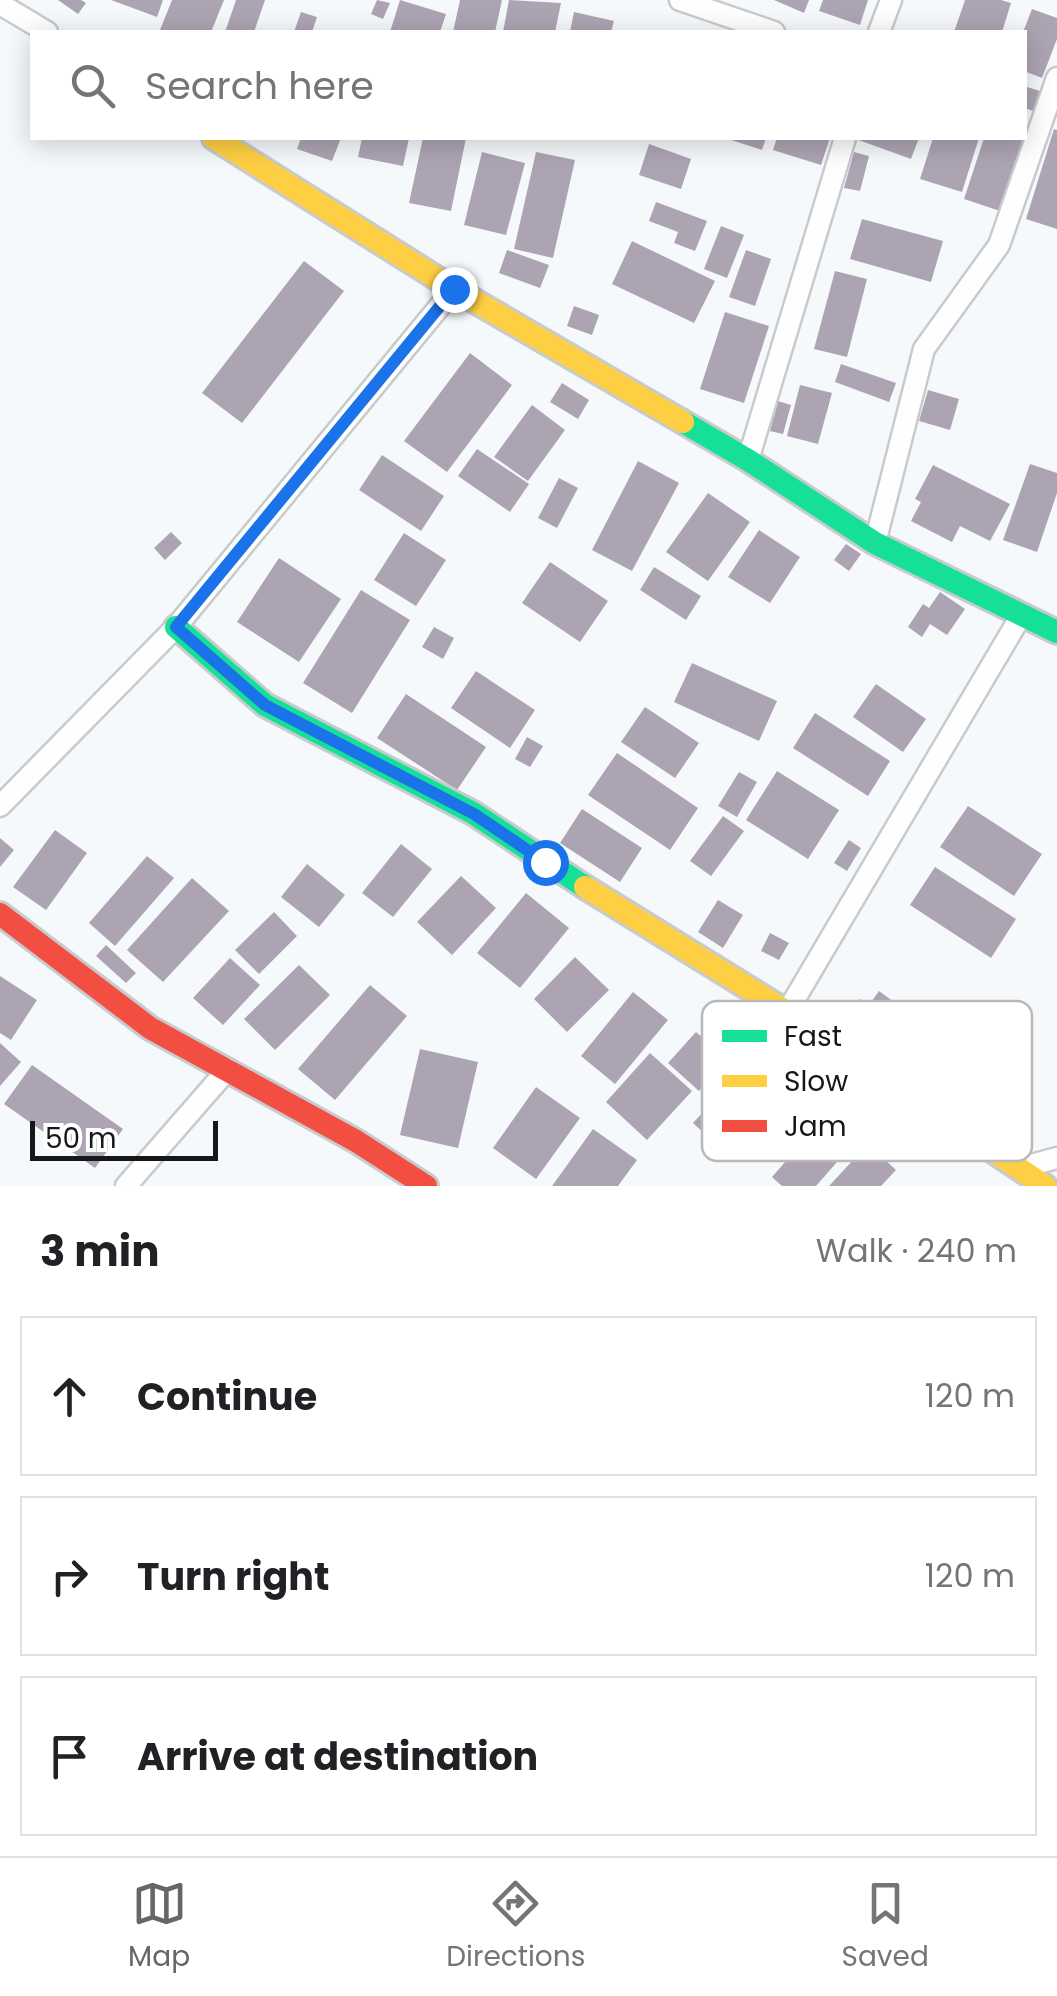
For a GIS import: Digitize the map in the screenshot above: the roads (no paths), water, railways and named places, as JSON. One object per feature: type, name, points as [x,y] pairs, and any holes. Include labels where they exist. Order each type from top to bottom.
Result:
[{"type":"street","points":[[680,0],[768,30]]},
{"type":"street","points":[[880,30],[890,0]]},
{"type":"street","points":[[0,4],[45,30]]},
{"type":"street","points":[[875,543],[924,348],[999,245],[1057,78]]},
{"type":"street","points":[[217,140],[454,289],[748,460],[875,543],[1057,632]]},
{"type":"street","points":[[748,460],[845,140]]},
{"type":"street","points":[[3,795],[176,627],[454,289]]},
{"type":"street","points":[[793,1001],[1022,614]]},
{"type":"street","points":[[176,627],[265,705],[474,814],[769,1001]]},
{"type":"street","points":[[0,914],[150,1028],[356,1141],[426,1186]]},
{"type":"street","points":[[126,1186],[228,1069]]},
{"type":"street","points":[[1020,1168],[1057,1158]]},
{"type":"street","points":[[1010,1161],[1045,1186]]}]
